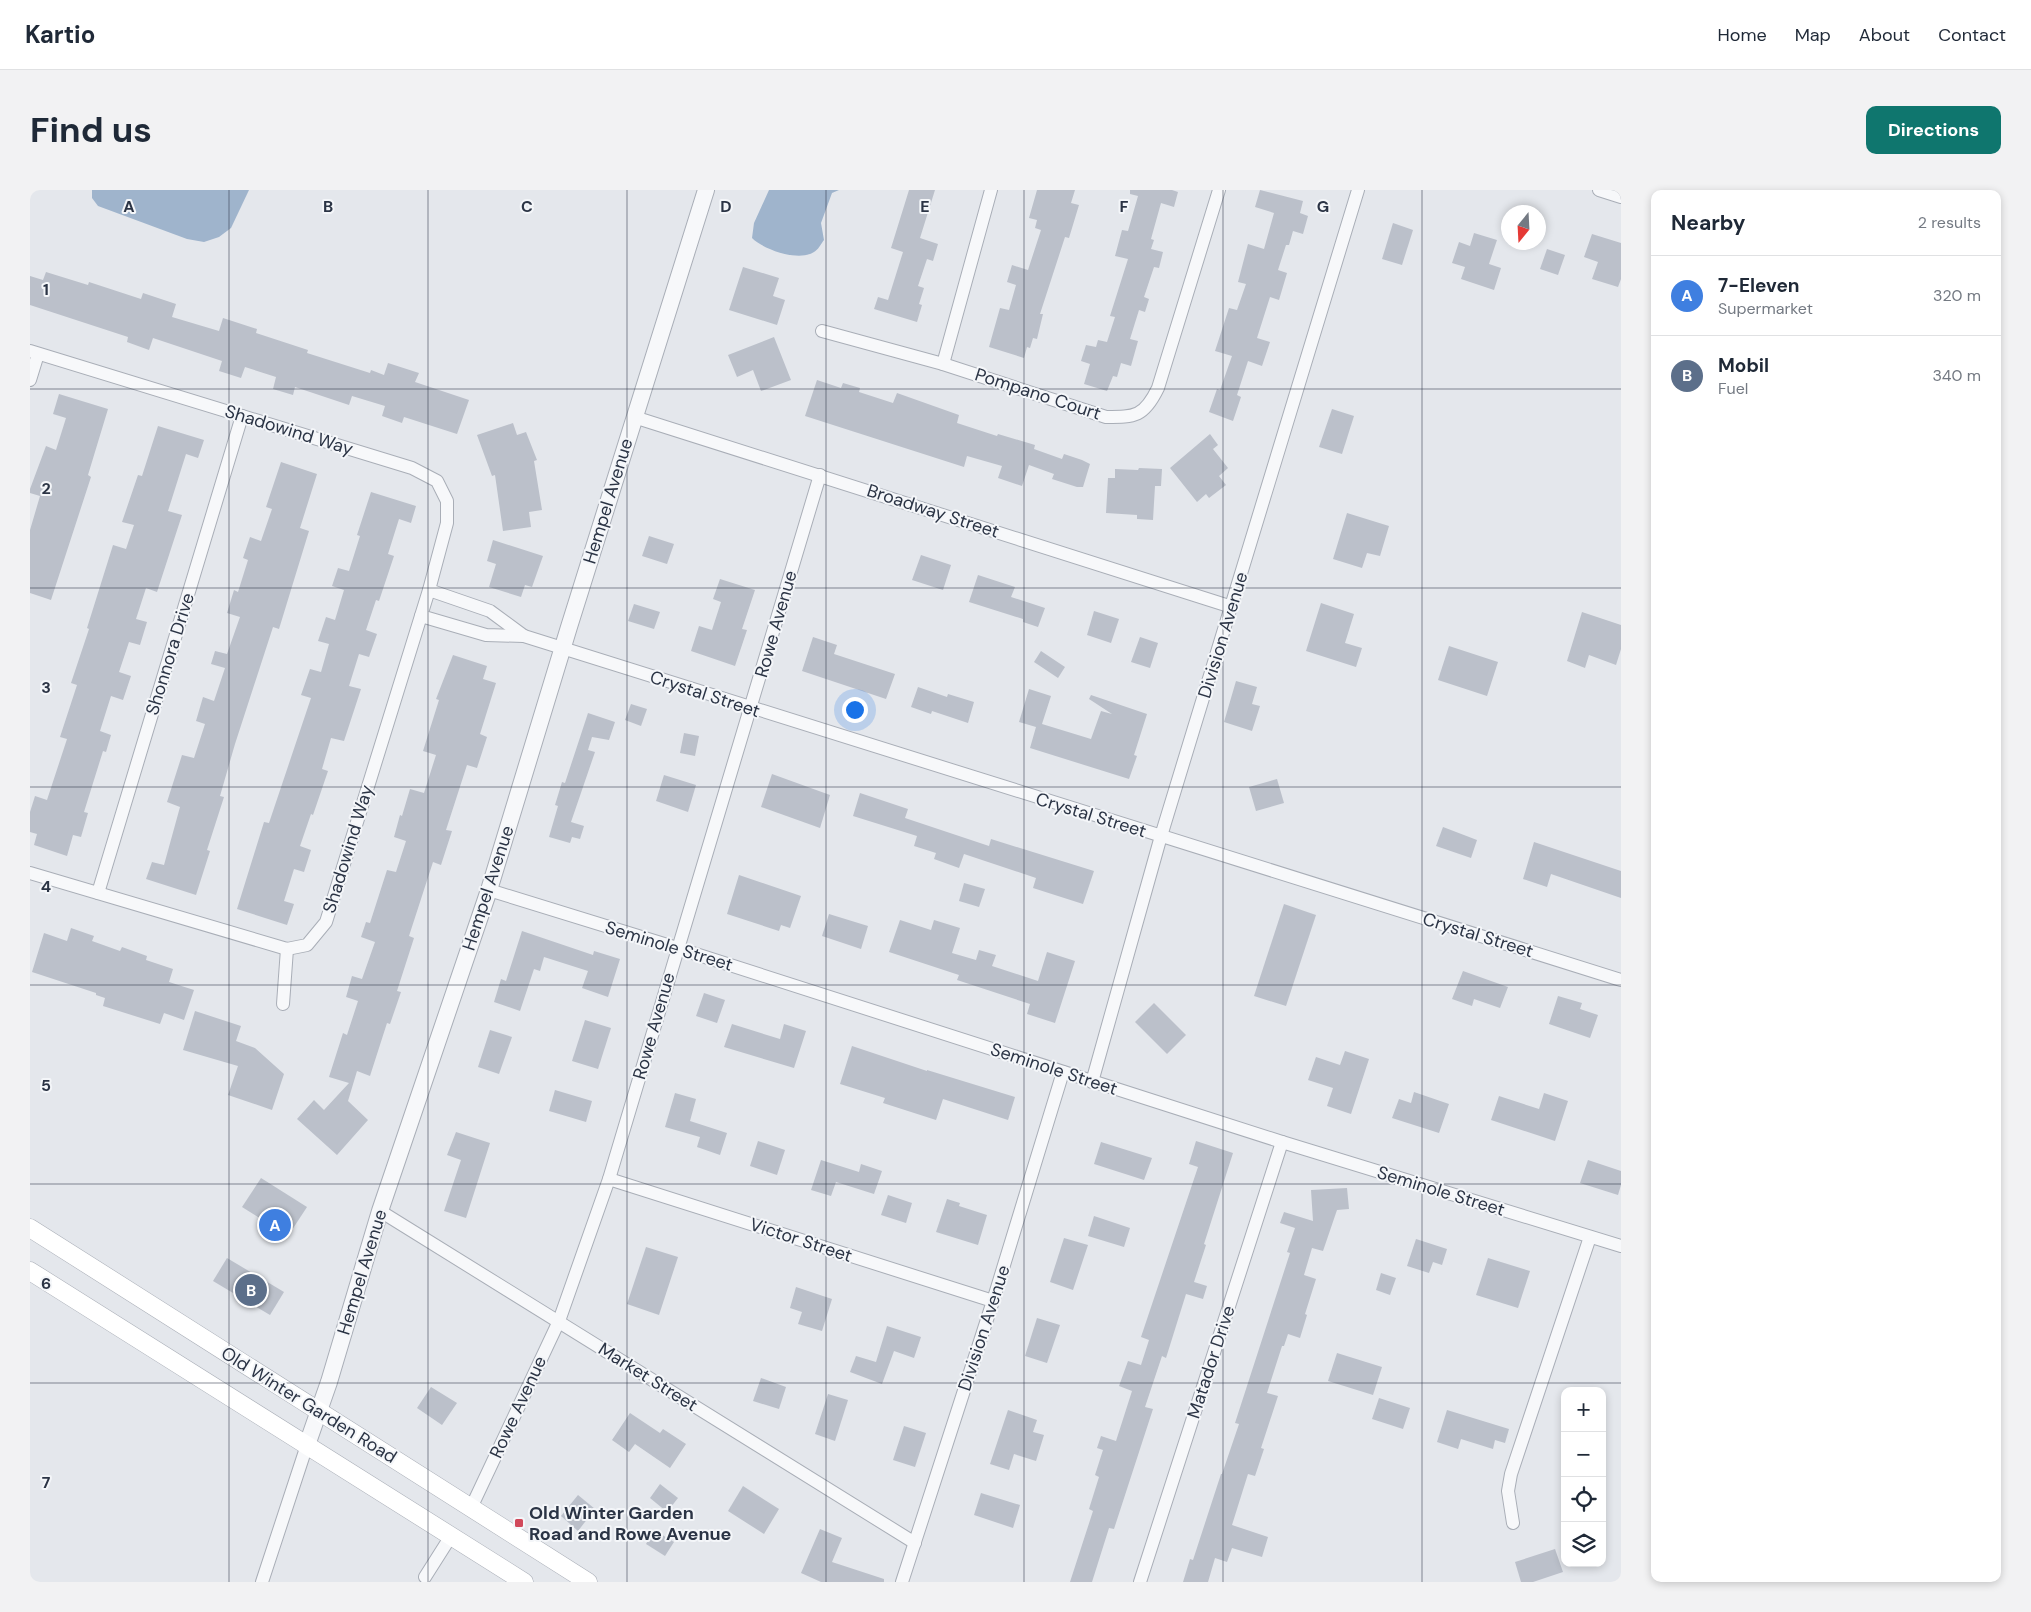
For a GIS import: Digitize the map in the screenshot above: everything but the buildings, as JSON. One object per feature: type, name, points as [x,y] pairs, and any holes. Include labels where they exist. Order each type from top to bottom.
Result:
[{"type":"main road","name":"Old Winter Garden Road","points":[[30,1228],[588,1582]]},
{"type":"main road","name":"Old Winter Garden Road","points":[[30,1271],[524,1582]]},
{"type":"street","name":"Hempel Avenue","points":[[262,1582],[319,1412],[380,1211],[489,890],[562,648],[706,190]]},
{"type":"street","points":[[943,364],[991,190]]},
{"type":"street","name":"Pompano Court","points":[[822,331],[943,364],[1106,417],[1131,417],[1150,404],[1158,388],[1219,190]]},
{"type":"street","name":"Division Avenue","points":[[1092,1082],[1161,836],[1358,190]]},
{"type":"street","points":[[1599,190],[1621,197]]},
{"type":"street","points":[[30,380],[34,352]]},
{"type":"street","name":"Shadowind Way","points":[[34,352],[412,468],[437,481],[447,501],[447,523],[429,590],[326,922],[307,945],[287,950]]},
{"type":"street","name":"Shonnora Drive","points":[[98,893],[242,416]]},
{"type":"street","name":"Broadway Street","points":[[634,417],[1232,607]]},
{"type":"street","name":"Rowe Avenue","points":[[471,1508],[558,1321],[609,1179],[820,475]]},
{"type":"street","points":[[429,590],[490,611],[524,636]]},
{"type":"street","points":[[421,616],[486,634],[524,636],[562,648]]},
{"type":"street","name":"Crystal Street","points":[[562,648],[1621,980]]},
{"type":"street","points":[[30,873],[287,950],[283,1004]]},
{"type":"street","name":"Seminole Street","points":[[489,890],[677,948],[1282,1142],[1621,1246]]},
{"type":"street","name":"Division Avenue","points":[[902,1582],[993,1301],[1063,1072]]},
{"type":"street","name":"Matador Drive","points":[[1140,1582],[1282,1142]]},
{"type":"street","name":"Victor Street","points":[[609,1179],[993,1301]]},
{"type":"street","name":"Market Street","points":[[380,1211],[915,1543]]},
{"type":"street","points":[[1513,1523],[1508,1491],[1511,1474],[1590,1237]]},
{"type":"street","points":[[425,1578],[451,1536]]},
{"type":"water","points":[[92,190],[249,190],[231,228],[219,237],[204,242],[187,239],[98,206],[92,198]]},
{"type":"water","points":[[769,190],[839,190],[832,193],[821,223],[824,240],[815,251],[808,255],[791,255],[765,247],[752,238],[754,223]]},
{"type":"place","name":"7-Eleven","points":[[275,1225]]},
{"type":"place","name":"Mobil","points":[[251,1290]]},
{"type":"place","name":"Old Winter Garden Road and Rowe Avenue","points":[[519,1523]]}]
